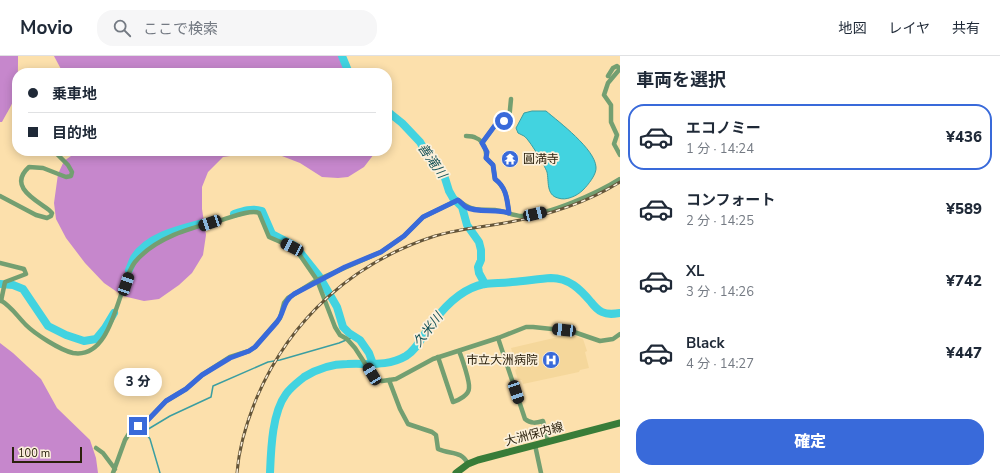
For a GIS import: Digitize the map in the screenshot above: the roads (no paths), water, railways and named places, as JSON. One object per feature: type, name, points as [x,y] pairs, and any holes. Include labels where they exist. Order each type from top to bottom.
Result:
[{"type":"main road","name":"大洲保内線","points":[[456,473],[468,464],[493,456],[620,423]]},
{"type":"street","points":[[608,76],[613,68],[617,66],[619,68],[608,83],[604,95],[611,105],[611,122],[617,135],[614,144],[620,155]]},
{"type":"street","points":[[482,143],[499,121],[509,120],[511,99]]},
{"type":"street","points":[[466,136],[476,138],[482,143],[487,152],[486,158],[493,165],[495,179],[504,189],[509,213]]},
{"type":"street","points":[[0,196],[36,215],[47,218],[51,216],[52,213],[49,210],[24,190],[21,184],[21,179],[29,167],[43,168],[66,177],[71,176],[72,172],[68,165],[59,156]]},
{"type":"street","points":[[114,471],[125,440],[130,432],[145,423],[166,401],[186,389],[202,375],[230,358],[249,351],[255,347],[280,318],[284,303],[288,298],[317,280],[381,252],[404,236],[423,217],[458,200],[466,207],[472,209],[496,210],[518,216],[524,216],[561,207],[604,188],[620,179]]},
{"type":"street","points":[[0,263],[24,269],[26,274],[5,282],[1,300],[39,336],[73,353],[84,353],[97,344],[106,334],[131,269],[135,262],[153,245],[210,223],[256,212],[259,213],[269,237],[292,247],[297,251],[317,280],[335,327],[340,335],[348,339],[359,352],[375,379],[382,381],[396,379],[438,357],[498,338],[526,327],[533,326],[571,331],[600,341],[613,339],[620,334]]},
{"type":"street","points":[[498,338],[525,419],[534,423],[543,421],[548,441]]},
{"type":"street","points":[[438,357],[453,402],[457,401],[468,393],[470,387],[459,351]]},
{"type":"street","points":[[390,380],[400,409],[408,424],[432,432],[436,435],[438,449],[462,455],[468,464]]},
{"type":"street","points":[[535,445],[541,473]]},
{"type":"street","points":[[96,448],[103,453],[114,471]]},
{"type":"water","points":[[532,111],[546,111],[576,136],[590,152],[596,167],[594,176],[583,190],[575,196],[561,199],[552,194],[549,187],[547,172],[543,164],[526,138],[518,133],[516,128],[524,113]]},
{"type":"waterway","name":"善滝川","points":[[342,56],[347,68]]},
{"type":"waterway","name":"善滝川","points":[[392,115],[420,142],[431,161],[444,175],[453,198],[462,207],[467,225],[479,242],[481,260],[478,267],[479,273],[485,284]]},
{"type":"waterway","points":[[234,214],[251,210],[262,211],[272,234],[295,246],[319,276],[337,307],[343,327],[360,340],[369,353],[373,364]]},
{"type":"waterway","points":[[129,270],[134,258],[147,244],[165,234],[203,223]]},
{"type":"waterway","name":"久米川","points":[[270,473],[275,421],[281,402],[292,387],[309,374],[330,366],[341,364],[385,363],[392,362],[406,356],[411,353],[430,325],[444,309],[469,289],[484,284],[557,278],[574,285],[596,308],[602,312],[609,314],[620,313]]},
{"type":"waterway","points":[[0,284],[13,285],[23,289],[48,326],[66,335],[84,341],[96,339],[114,313]]},
{"type":"waterway","points":[[130,434],[145,431],[170,416],[211,397],[213,386],[268,362],[339,343],[353,336]]},
{"type":"waterway","points":[[145,432],[150,439],[160,473]]},
{"type":"railway","points":[[237,473],[242,444],[250,415],[271,368],[288,342],[307,318],[328,297],[352,278],[378,261],[405,247],[435,236],[463,229],[501,224],[553,212],[581,202],[620,182]]},
{"type":"place","name":"圓満寺","points":[[510,159]]},
{"type":"place","name":"市立大洲病院","points":[[551,360]]}]
